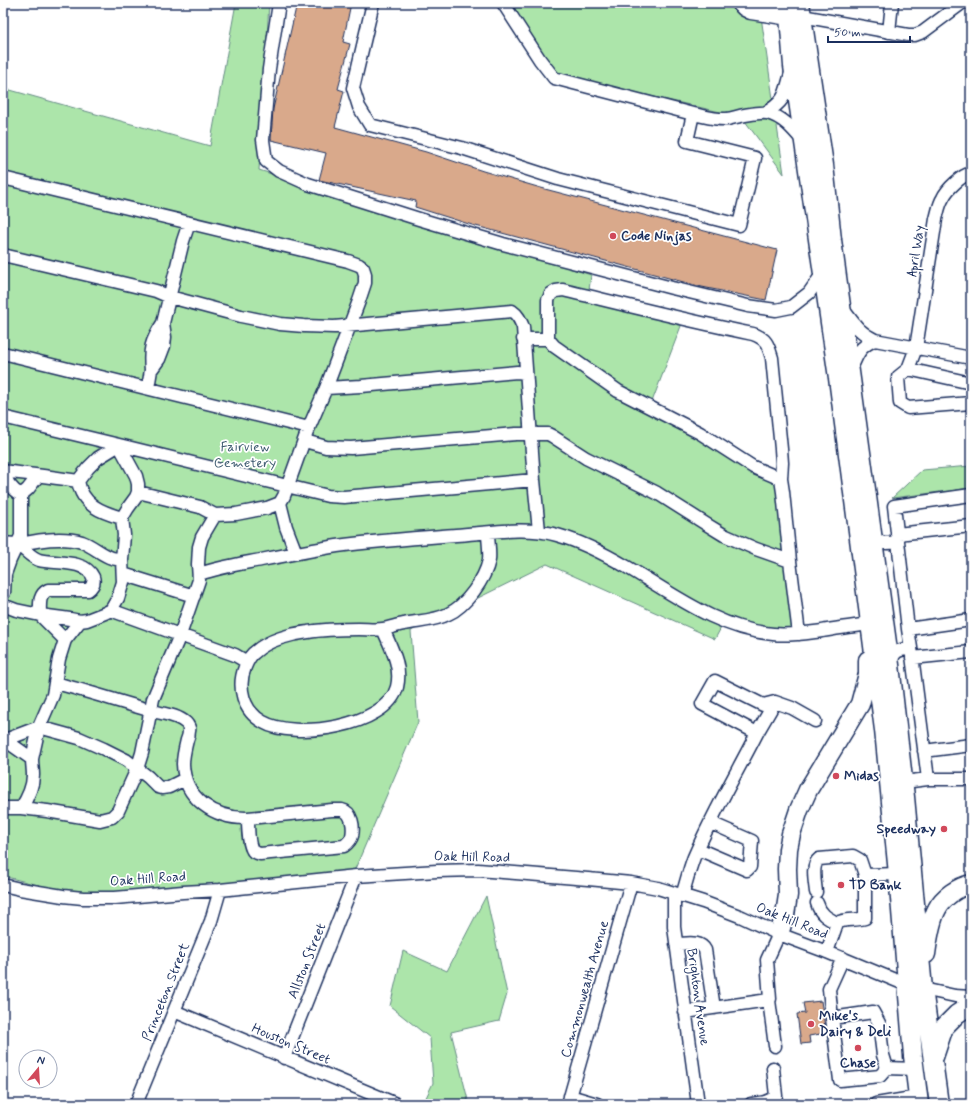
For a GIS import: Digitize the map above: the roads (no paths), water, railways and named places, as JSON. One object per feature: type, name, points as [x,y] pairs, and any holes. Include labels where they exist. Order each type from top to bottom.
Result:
[{"type":"highway","points":[[741,3],[751,10],[794,10]]},
{"type":"highway","points":[[794,10],[793,66],[823,273],[884,730],[898,874],[915,987],[933,1060],[939,1104]]},
{"type":"highway","points":[[794,10],[824,165],[832,240],[876,562],[902,649],[890,665],[904,782],[915,987],[915,1069],[919,1100]]},
{"type":"highway","points":[[779,934],[785,915],[788,895],[787,869],[791,834],[808,790],[860,704],[868,674],[870,624]]},
{"type":"highway","points":[[915,987],[937,909],[955,891],[965,885],[971,884]]},
{"type":"highway","points":[[933,1060],[944,1027],[957,1014],[971,1005]]},
{"type":"street","points":[[280,3],[269,69],[263,140],[266,161],[279,171],[308,184],[496,242],[672,288],[748,306],[776,310],[791,307],[809,293],[823,273]]},
{"type":"street","points":[[373,3],[353,88],[359,107],[370,125],[462,148],[558,179],[739,225],[755,158],[687,141],[693,114]]},
{"type":"street","points":[[503,3],[540,60],[554,78],[715,119],[727,119],[743,115],[765,113],[773,109],[781,102],[786,93],[793,66]]},
{"type":"street","points":[[889,32],[892,3]]},
{"type":"street","points":[[794,10],[889,32],[914,36],[922,32],[962,3]]},
{"type":"street","points":[[765,113],[783,121],[791,127],[805,144]]},
{"type":"street","name":"April Way","points":[[971,173],[957,180],[943,196],[940,204],[936,219],[916,348],[908,369],[898,377],[900,403],[908,408],[971,403]]},
{"type":"street","points":[[3,178],[341,259],[363,268],[365,283],[359,301],[280,504],[286,527],[296,553]]},
{"type":"street","points":[[148,388],[151,370],[159,359],[164,346],[164,323],[183,241],[189,223]]},
{"type":"street","points":[[3,255],[156,291],[170,297],[241,316],[280,324],[334,326],[512,311],[516,313],[523,327],[539,531]]},
{"type":"street","points":[[780,479],[753,466],[700,433],[618,392],[554,346],[548,339],[548,300],[551,294],[562,290],[759,336],[769,346],[772,358],[782,448],[780,479],[783,492],[799,634]]},
{"type":"street","points":[[841,307],[857,328],[875,340],[971,358]]},
{"type":"street","points":[[524,338],[548,339]]},
{"type":"street","points":[[850,372],[856,355],[862,347],[875,340]]},
{"type":"street","points":[[3,353],[309,428]]},
{"type":"street","points":[[908,369],[971,383]]},
{"type":"street","points":[[326,388],[526,372]]},
{"type":"street","points":[[3,417],[328,496],[344,497],[534,480]]},
{"type":"street","points":[[305,440],[326,447],[351,448],[516,434],[548,434],[586,458],[657,493],[724,535],[756,549],[790,561]]},
{"type":"street","points":[[118,445],[98,458],[78,481],[79,488],[85,499],[92,506],[106,513],[122,518]]},
{"type":"street","points":[[21,494],[21,536],[5,574],[3,593],[7,598],[5,613],[16,610],[80,621],[105,614],[111,610],[118,598],[123,582],[122,560],[124,535],[122,518],[138,492],[136,476],[118,445]]},
{"type":"street","points":[[21,494],[14,491],[10,486],[3,471],[78,481]]},
{"type":"street","points":[[21,494],[28,489],[38,476]]},
{"type":"street","points":[[138,492],[200,507],[215,515],[236,514],[280,504]]},
{"type":"street","points":[[928,779],[924,751],[902,649],[908,629],[894,506],[971,495]]},
{"type":"street","points":[[3,808],[47,811],[100,820],[112,817],[118,811],[137,769],[142,753],[153,699],[180,635],[199,580],[199,547],[202,537],[215,515]]},
{"type":"street","points":[[876,562],[880,548],[897,538],[971,526]]},
{"type":"street","points":[[200,574],[214,569],[338,546],[488,533],[539,531],[559,535],[583,544],[626,566],[691,606],[715,618],[752,631],[773,634],[799,634],[870,624]]},
{"type":"street","points":[[872,531],[875,538],[885,544]]},
{"type":"street","points":[[383,629],[398,665],[398,677],[397,688],[394,695],[381,710],[368,717],[347,724],[326,728],[297,730],[272,727],[262,722],[246,706],[241,686],[242,674],[247,662],[254,652],[269,643],[294,634],[324,630],[383,629],[436,618],[449,614],[459,607],[466,601],[486,571],[489,559],[488,533]]},
{"type":"street","points":[[3,543],[17,544],[37,540],[71,540],[82,542],[112,558],[122,560]]},
{"type":"street","points":[[17,544],[33,558],[77,565],[86,569],[94,578],[94,584],[88,590],[54,589],[44,592],[41,596],[40,615],[65,640]]},
{"type":"street","points":[[123,574],[194,596]]},
{"type":"street","points":[[111,610],[236,655],[247,662]]},
{"type":"street","points":[[908,629],[971,620]]},
{"type":"street","points":[[20,808],[26,801],[32,783],[32,759],[39,726],[53,695],[59,659],[65,640],[80,621]]},
{"type":"street","points":[[902,649],[971,652]]},
{"type":"street","points":[[757,733],[702,704],[715,681],[763,705],[775,702],[792,708],[815,721]]},
{"type":"street","points":[[55,683],[166,714],[178,718],[186,724],[189,727],[190,732],[183,754],[183,770],[185,779],[194,795],[205,806],[217,813],[237,818],[248,818],[343,810],[351,819],[353,827],[352,836],[348,843],[340,847],[260,854],[253,851],[251,847],[248,818]]},
{"type":"street","name":"Brighton Avenue","points":[[698,1104],[674,927],[678,894],[711,823],[757,733],[775,702]]},
{"type":"street","points":[[4,740],[39,726],[78,738],[126,760],[158,787],[169,787],[185,779]]},
{"type":"street","points":[[4,740],[32,759]]},
{"type":"street","points":[[924,751],[971,745]]},
{"type":"street","points":[[904,782],[928,779],[971,779]]},
{"type":"street","points":[[698,849],[747,870],[750,867],[752,841],[711,823]]},
{"type":"street","points":[[853,856],[860,860],[865,875],[865,918],[840,921],[836,923],[820,912],[814,866],[819,859],[853,856]]},
{"type":"street","name":"Oak Hill Road","points":[[3,885],[63,896],[83,898],[115,898],[220,890],[356,876],[478,870],[631,883],[658,888],[678,894],[742,917],[779,934],[915,987],[955,996],[971,997]]},
{"type":"street","points":[[865,875],[898,874]]},
{"type":"street","name":"Allston Street","points":[[284,1058],[356,876]]},
{"type":"street","name":"Commonwealth Avenue","points":[[569,1100],[631,883]]},
{"type":"street","name":"Princeton Street","points":[[136,1104],[211,921],[220,890]]},
{"type":"street","points":[[827,952],[836,923]]},
{"type":"street","points":[[776,1046],[769,1000],[767,960],[779,934]]},
{"type":"street","points":[[676,944],[698,944],[703,946],[705,950],[714,1008]]},
{"type":"street","points":[[843,958],[828,990],[840,1080],[880,1076],[887,1068]]},
{"type":"street","points":[[685,1012],[769,1000]]},
{"type":"street","name":"Houston Street","points":[[174,1011],[396,1104]]},
{"type":"street","points":[[832,1018],[873,1012],[879,1023],[883,1055],[887,1068]]},
{"type":"street","points":[[751,1104],[767,1102],[776,1096],[773,1068]]},
{"type":"street","points":[[887,1068],[915,1069]]},
{"type":"street","points":[[569,1100],[597,1104]]},
{"type":"street","points":[[876,1104],[919,1100]]},
{"type":"place","name":"Code Ninjas","points":[[613,236]]},
{"type":"place","name":"Midas","points":[[836,776]]},
{"type":"place","name":"Speedway","points":[[944,829]]},
{"type":"place","name":"TD Bank","points":[[841,885]]},
{"type":"place","name":"Mike's Dairy & Deli","points":[[811,1024]]},
{"type":"place","name":"Chase","points":[[858,1048]]},
{"type":"park label","name":"Fairview Cemetery","points":[[245,456]]}]
